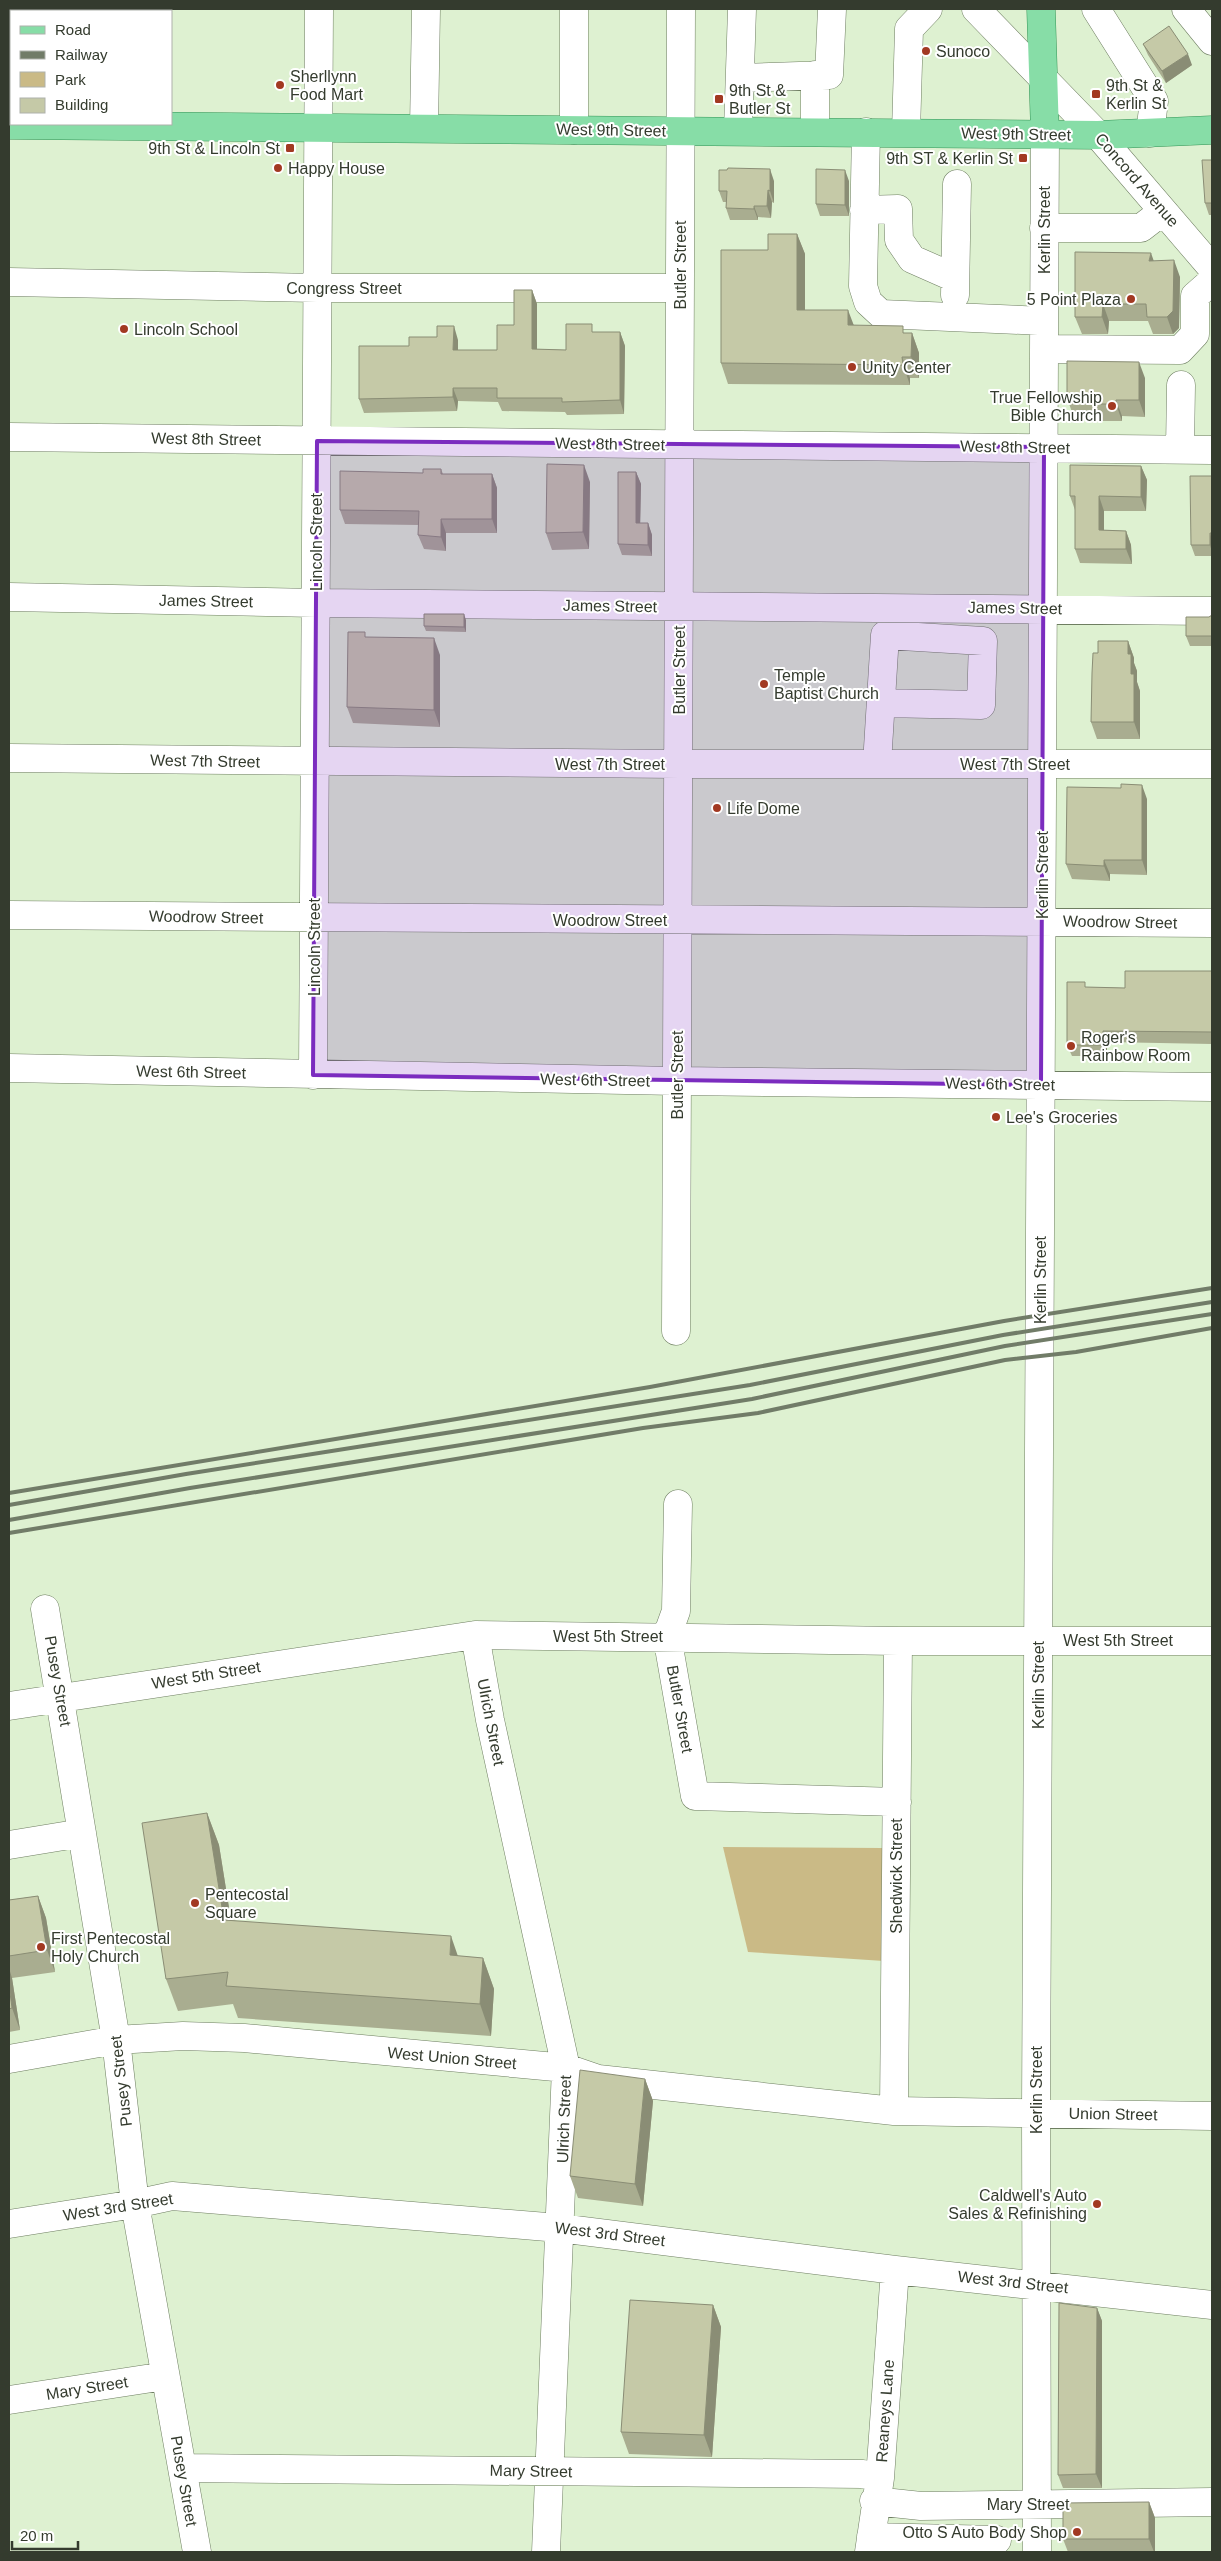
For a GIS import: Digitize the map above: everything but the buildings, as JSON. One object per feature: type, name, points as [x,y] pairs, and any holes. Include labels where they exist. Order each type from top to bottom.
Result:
[{"type":"main road","name":"Kerlin Street","points":[[1041,9],[1045,80],[1045,133]]},
{"type":"main road","name":"West 9th Street","points":[[9,125],[1045,133],[1098,135],[1212,130]]},
{"type":"street","name":"Lincoln Street","points":[[313,1075],[319,9]]},
{"type":"street","points":[[424,128],[426,9]]},
{"type":"street","points":[[574,9],[574,130]]},
{"type":"street","name":"Butler Street","points":[[676,1331],[681,9]]},
{"type":"street","points":[[738,131],[742,9]]},
{"type":"street","points":[[815,132],[832,9]]},
{"type":"street","points":[[906,132],[909,29],[928,9]]},
{"type":"street","name":"Concord Avenue","points":[[976,9],[1098,135],[1212,268]]},
{"type":"street","points":[[1096,9],[1154,101],[1150,133]]},
{"type":"street","points":[[1186,9],[1212,42]]},
{"type":"street","points":[[740,78],[822,75]]},
{"type":"street","points":[[866,132],[862,286],[868,302],[881,314],[1044,321]]},
{"type":"street","name":"Kerlin Street","points":[[1037,2552],[1036,2113],[1045,133]]},
{"type":"street","points":[[954,317],[957,184]]},
{"type":"street","points":[[864,210],[898,209],[899,240],[912,259],[955,278]]},
{"type":"street","points":[[1044,228],[1141,228],[1163,211]]},
{"type":"street","points":[[1044,349],[1180,350],[1195,334],[1196,296],[1212,281]]},
{"type":"street","name":"Congress Street","points":[[9,282],[317,288],[680,288]]},
{"type":"street","points":[[1180,449],[1181,385]]},
{"type":"street","name":"West 8th Street","points":[[9,437],[1212,450]]},
{"type":"street","name":"James Street","points":[[9,597],[316,603],[1212,611]]},
{"type":"street","points":[[877,764],[881,703]]},
{"type":"street","name":"West 7th Street","points":[[9,758],[678,764],[1212,764]]},
{"type":"street","name":"Woodrow Street","points":[[9,915],[1212,923]]},
{"type":"street","name":"West 6th Street","points":[[9,1068],[677,1081],[1212,1087]]},
{"type":"street","name":"Butler Street","points":[[678,1504],[676,1611],[668,1636],[695,1796],[896,1802]]},
{"type":"street","name":"Pusey Street","points":[[45,1609],[62,1697],[116,2040],[136,2204],[197,2552]]},
{"type":"street","name":"West 5th Street","points":[[9,1706],[475,1635],[668,1636],[898,1641],[1212,1641]]},
{"type":"street","name":"Ulrich Street","points":[[475,1635],[490,1720],[566,2068],[546,2552]]},
{"type":"street","name":"Shedwick Street","points":[[894,2111],[898,1641]]},
{"type":"street","points":[[9,1845],[82,1833]]},
{"type":"street","name":"West Union Street","points":[[9,2059],[116,2040],[183,2036],[244,2038],[566,2068],[598,2079],[894,2111]]},
{"type":"street","name":"Union Street","points":[[894,2111],[1212,2116]]},
{"type":"street","name":"West 3rd Street","points":[[9,2224],[136,2204],[172,2196],[559,2228],[895,2270],[1036,2284],[1212,2305]]},
{"type":"street","name":"Reaneys Lane","points":[[870,2545],[877,2489],[895,2270]]},
{"type":"street","name":"Mary Street","points":[[9,2400],[165,2376]]},
{"type":"street","name":"Mary Street","points":[[182,2468],[863,2474],[877,2489],[921,2506],[1212,2502]]},
{"type":"street","points":[[870,2545],[997,2540]]},
{"type":"highlighted area","points":[[317,441],[1044,447],[1041,1085],[313,1075]]},
{"type":"green space","points":[[723,1847],[883,1848],[884,1961],[748,1952]]},
{"type":"railway","points":[[9,1493],[650,1387],[1004,1321],[1212,1288]]},
{"type":"railway","points":[[9,1505],[186,1474],[750,1385],[1003,1335],[1212,1302]]},
{"type":"railway","points":[[9,1520],[190,1488],[752,1399],[1005,1346],[1212,1314]]},
{"type":"railway","points":[[9,1533],[643,1428],[758,1413],[1005,1360],[1076,1352],[1212,1328]]},
{"type":"place","name":"Sunoco","points":[[926,51]]},
{"type":"place","name":"Sherllynn Food Mart","points":[[280,85]]},
{"type":"place","name":"9th St & Kerlin St","points":[[1096,94]]},
{"type":"place","name":"9th St & Butler St","points":[[719,99]]},
{"type":"place","name":"9th St & Lincoln St","points":[[290,148]]},
{"type":"place","name":"9th ST & Kerlin St","points":[[1023,158]]},
{"type":"place","name":"Happy House","points":[[278,168]]},
{"type":"place","name":"5 Point Plaza","points":[[1131,299]]},
{"type":"place","name":"Lincoln School","points":[[124,329]]},
{"type":"place","name":"Unity Center","points":[[852,367]]},
{"type":"place","name":"True Fellowship Bible Church","points":[[1112,406]]},
{"type":"place","name":"Temple Baptist Church","points":[[764,684]]},
{"type":"place","name":"Life Dome","points":[[717,808]]},
{"type":"place","name":"Roger's Rainbow Room","points":[[1071,1046]]},
{"type":"place","name":"Lee's Groceries","points":[[996,1117]]},
{"type":"place","name":"Pentecostal Square","points":[[195,1903]]},
{"type":"place","name":"First Pentecostal Holy Church","points":[[41,1947]]},
{"type":"place","name":"Caldwell's Auto Sales & Refinishing","points":[[1097,2204]]},
{"type":"place","name":"Otto S Auto Body Shop","points":[[1077,2532]]}]
